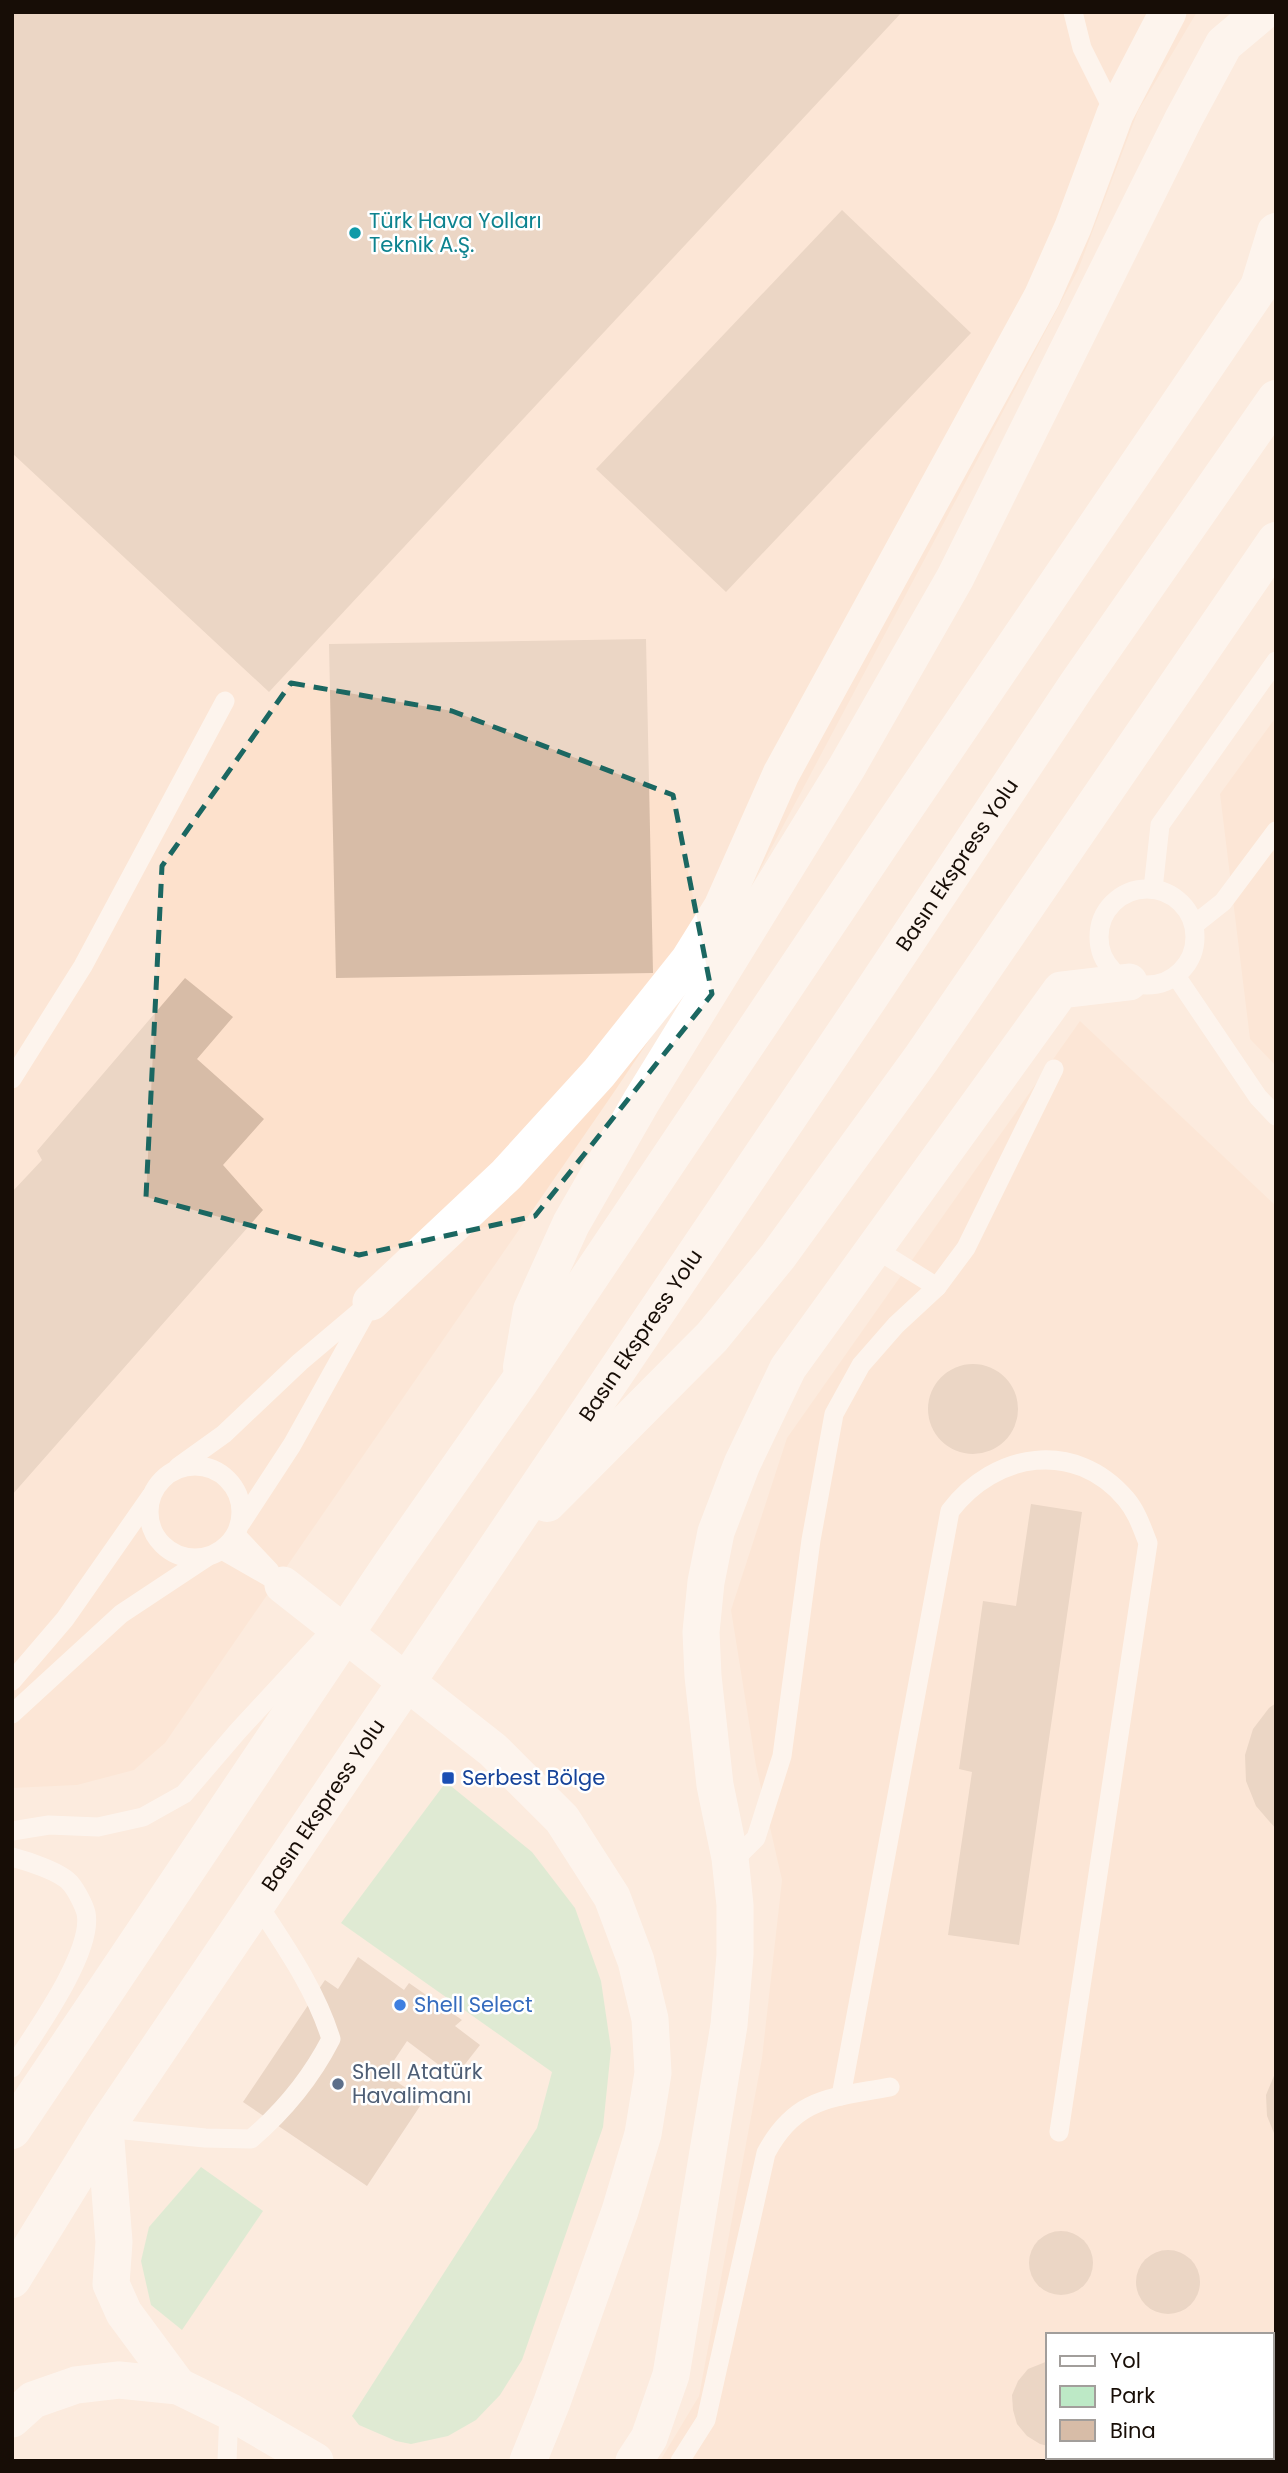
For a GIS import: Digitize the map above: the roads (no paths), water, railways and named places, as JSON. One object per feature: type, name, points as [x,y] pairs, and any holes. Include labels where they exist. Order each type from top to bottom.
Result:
[{"type":"main road","points":[[520,1381],[532,1310],[571,1224],[641,1102],[847,767],[955,578],[1224,44],[1262,12]]},
{"type":"main road","points":[[12,2130],[391,1566],[520,1381],[1267,275],[1276,232]]},
{"type":"main road","name":"Basın Ekspress Yolu","points":[[12,2278],[104,2128],[1077,685],[1276,399]]},
{"type":"main road","points":[[488,1561],[608,1444],[712,1337],[778,1256],[921,1059],[1276,541]]},
{"type":"street","points":[[371,1302],[506,1175],[599,1073],[696,949],[722,908],[782,774],[1042,298],[1073,227],[1115,114],[1168,12]]},
{"type":"street","points":[[634,2461],[649,2438],[671,2375],[729,2025],[735,1955],[735,1905],[730,1858],[715,1785],[701,1632],[706,1583],[716,1532],[742,1464],[788,1368],[1061,990],[1129,982]]},
{"type":"street","points":[[282,1585],[494,1751],[562,1819],[612,1897],[636,1961],[650,2019],[653,2073],[643,2134],[620,2211],[552,2402],[528,2461]]},
{"type":"street","points":[[104,2128],[114,2242],[111,2284],[124,2314],[178,2386]]},
{"type":"street","points":[[12,2419],[33,2400],[76,2385],[119,2380],[178,2386],[229,2411],[315,2461]]},
{"type":"lane","points":[[1073,12],[1082,48],[1115,114]]},
{"type":"lane","points":[[1153,889],[1160,825],[1276,662]]},
{"type":"lane","points":[[12,1079],[83,966],[225,701]]},
{"type":"lane","points":[[1194,925],[1223,902],[1276,831]]},
{"type":"lane","points":[[1153,889],[1171,895],[1185,908],[1194,925],[1195,943],[1189,962],[1176,976],[1161,983],[1145,985],[1129,982],[1116,974],[1105,962],[1100,948],[1099,932],[1111,905],[1123,895],[1137,890],[1153,889]]},
{"type":"lane","points":[[1176,976],[1258,1097],[1276,1116]]},
{"type":"lane","points":[[730,1858],[741,1853],[756,1838],[782,1756],[811,1540],[834,1414],[846,1388],[878,1344],[937,1287],[966,1248],[1054,1069]]},
{"type":"lane","points":[[874,1248],[937,1287]]},
{"type":"lane","points":[[12,1681],[65,1619],[160,1482],[223,1434],[300,1362],[371,1302]]},
{"type":"lane","points":[[12,1714],[121,1614],[214,1554],[238,1529],[292,1445],[371,1302]]},
{"type":"lane","points":[[841,2096],[950,1511],[964,1493],[1001,1468],[1023,1461],[1068,1463],[1090,1471],[1110,1484],[1127,1500],[1140,1521],[1148,1543],[1059,2133]]},
{"type":"lane","points":[[172,1472],[184,1467],[198,1466],[223,1475],[233,1485],[239,1497],[242,1510],[238,1529]]},
{"type":"lane","points":[[152,1496],[148,1512],[152,1528],[161,1543],[174,1553],[190,1559],[214,1554],[282,1585]]},
{"type":"lane","points":[[238,1529],[282,1585]]},
{"type":"lane","points":[[12,1831],[49,1825],[98,1827],[143,1817],[184,1794],[238,1731],[391,1566]]},
{"type":"lane","points":[[12,1857],[35,1863],[70,1882],[86,1913],[83,1946],[63,1988],[12,2068]]},
{"type":"lane","points":[[104,2128],[205,2138],[251,2139],[279,2115],[318,2065],[331,2039],[326,2020],[291,1956],[257,1903]]},
{"type":"lane","points":[[680,2461],[706,2420],[766,2153],[775,2135],[789,2119],[822,2100],[890,2087]]},
{"type":"lane","points":[[228,2461],[229,2411]]},
{"type":"place","name":"Türk Hava Yolları Teknik A.Ş.","points":[[355,233]]},
{"type":"place","name":"Serbest Bölge","points":[[448,1778]]},
{"type":"place","name":"Shell Select","points":[[400,2005]]},
{"type":"place","name":"Shell Atatürk Havalimanı","points":[[338,2084]]}]
